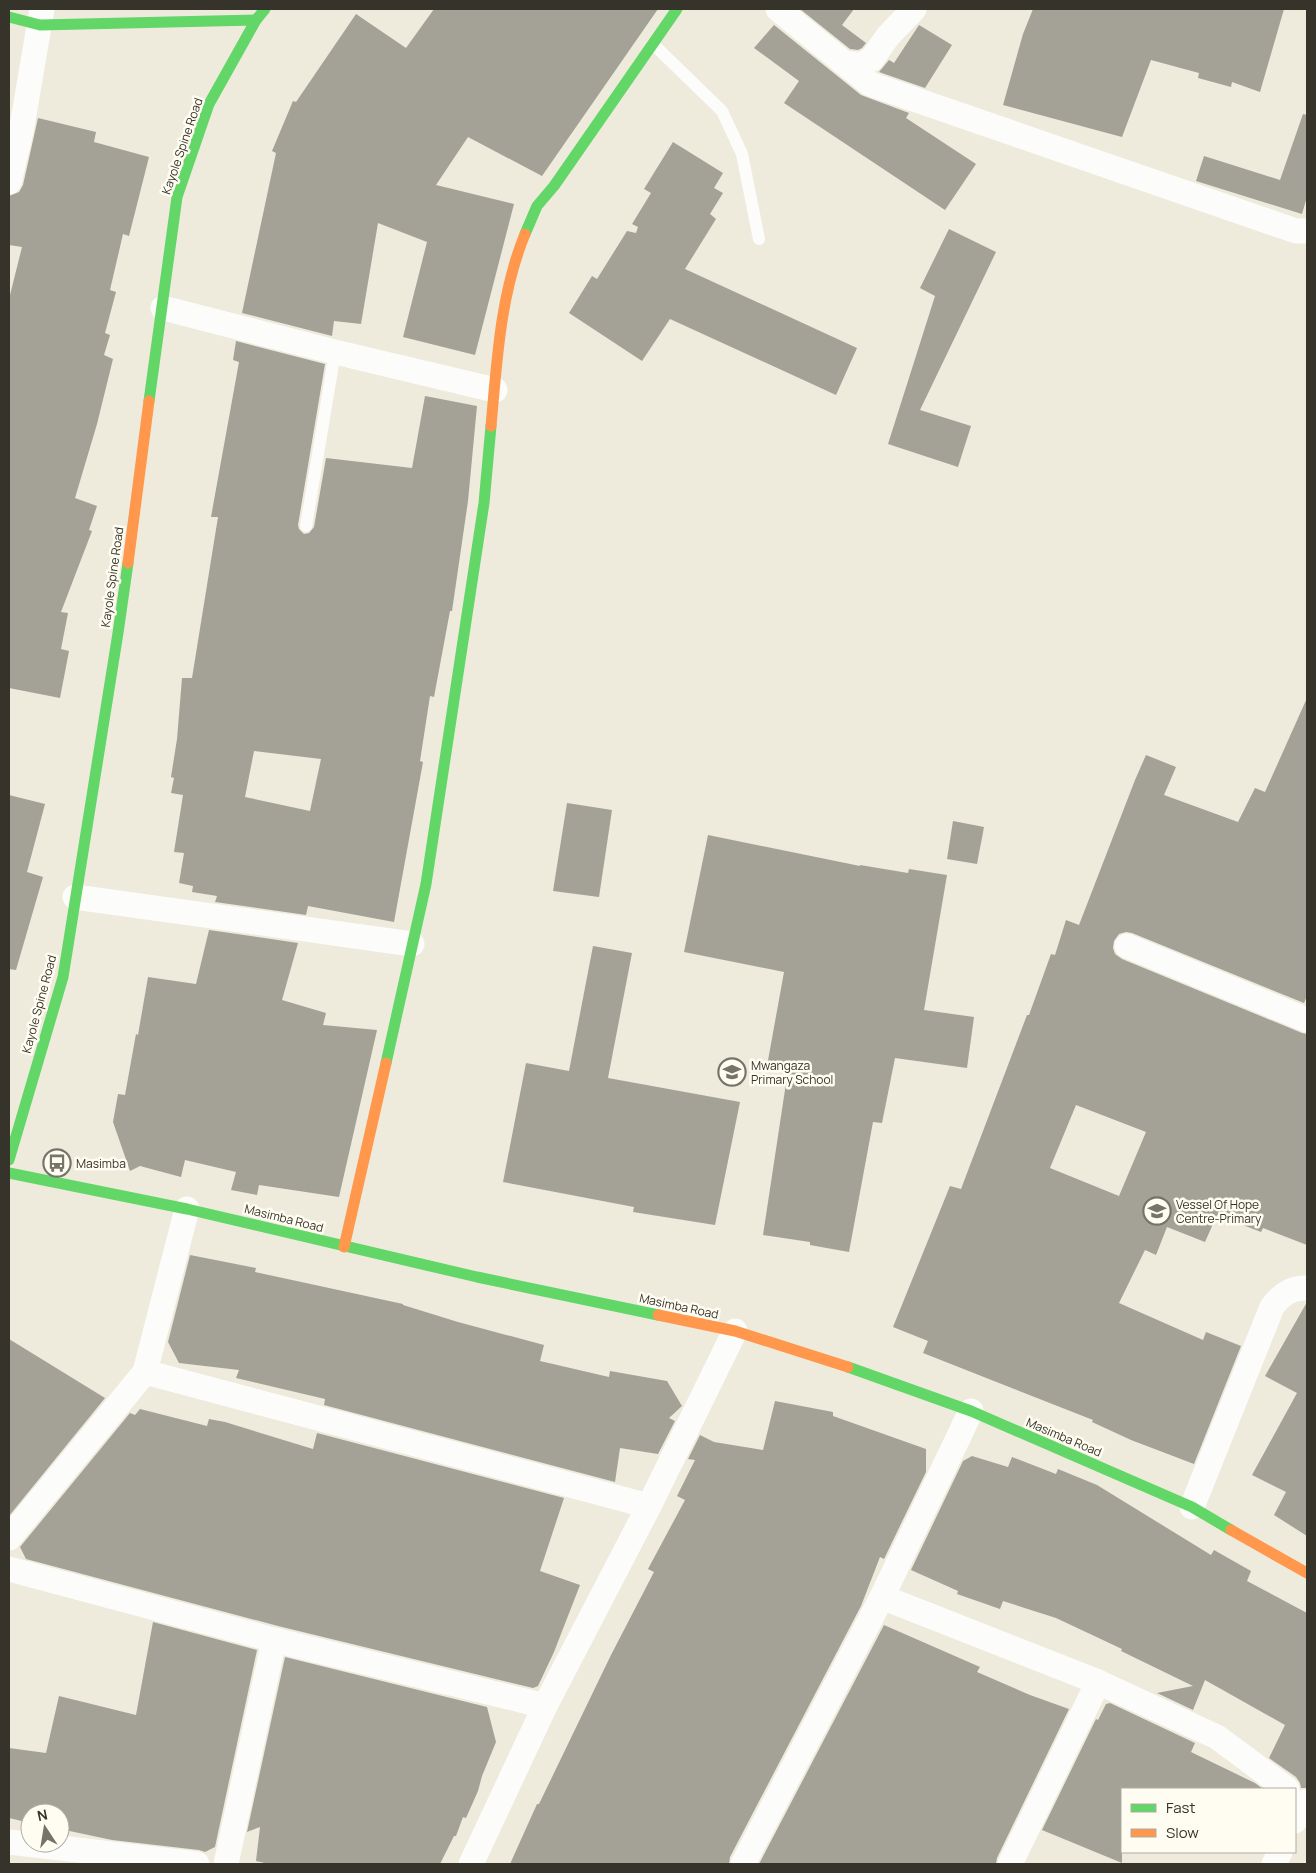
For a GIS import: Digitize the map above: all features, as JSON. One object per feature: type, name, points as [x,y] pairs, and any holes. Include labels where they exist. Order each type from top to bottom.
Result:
[{"type":"street","name":"Kayole Spine Road","points":[[9,1160],[63,976],[118,633],[177,197],[209,104],[256,20],[265,9]]},
{"type":"street","points":[[344,1248],[426,884],[484,503],[502,318],[518,251],[537,206],[554,186],[677,9]]},
{"type":"street","points":[[778,9],[870,84],[1296,231],[1307,231]]},
{"type":"street","points":[[845,63],[860,65],[872,59],[888,36],[914,9]]},
{"type":"street","points":[[9,17],[256,20]]},
{"type":"street","points":[[9,182],[21,132],[41,17]]},
{"type":"street","points":[[163,308],[495,390]]},
{"type":"street","points":[[75,897],[412,944]]},
{"type":"street","points":[[1128,946],[1307,1020]]},
{"type":"street","name":"Masimba Road","points":[[9,1174],[187,1208],[344,1248],[735,1331],[836,1363],[971,1411],[1192,1507],[1307,1573]]},
{"type":"street","points":[[9,1538],[145,1372],[187,1208]]},
{"type":"street","points":[[1192,1507],[1272,1307],[1280,1297],[1291,1290],[1307,1288]]},
{"type":"street","points":[[471,1864],[545,1706],[735,1331]]},
{"type":"street","points":[[145,1372],[648,1506]]},
{"type":"street","points":[[742,1864],[882,1597],[971,1411]]},
{"type":"street","points":[[9,1569],[274,1640],[545,1706]]},
{"type":"street","points":[[882,1597],[1098,1682],[1217,1737],[1281,1788]]},
{"type":"street","points":[[226,1864],[274,1640]]},
{"type":"street","points":[[1010,1864],[1098,1682]]},
{"type":"street","points":[[9,1842],[197,1864]]},
{"type":"lane","points":[[653,44],[722,111],[742,154],[759,239]]},
{"type":"lane","points":[[306,526],[335,352]]},
{"type":"building","points":[[434,9],[658,9],[542,176],[468,137],[436,185],[514,204],[475,355],[403,337],[427,242],[378,223],[361,324],[334,321],[332,336],[242,313],[276,153],[272,151],[293,101],[296,102],[356,14],[406,48]]},
{"type":"building","points":[[800,9],[854,9],[842,25],[866,43],[858,50],[850,49]]},
{"type":"building","points":[[1033,9],[1284,9],[1260,92],[1232,82],[1231,87],[1198,78],[1199,73],[1151,60],[1122,137],[1003,105],[1023,34]]},
{"type":"building","points":[[774,25],[861,95],[909,113],[906,118],[976,164],[945,210],[784,103],[799,81],[754,48]]},
{"type":"building","points":[[919,25],[952,45],[925,88],[879,72],[889,60],[894,63]]},
{"type":"building","points":[[1303,114],[1307,115],[1307,197],[1302,214],[1196,181],[1204,156],[1280,180]]},
{"type":"building","points":[[38,118],[96,132],[94,142],[149,157],[129,236],[123,234],[110,290],[116,292],[105,333],[110,335],[104,355],[113,359],[97,424],[75,498],[97,506],[89,530],[92,531],[61,612],[68,613],[61,649],[69,651],[60,698],[9,688],[9,299],[22,247],[9,245],[9,196],[19,192],[23,185]]},
{"type":"building","points":[[673,142],[723,173],[714,188],[723,193],[710,214],[716,219],[685,269],[857,348],[836,395],[670,319],[642,361],[569,313],[592,276],[597,279],[627,231],[636,233],[638,227],[632,224],[651,193],[644,189]]},
{"type":"building","points":[[949,229],[996,252],[920,410],[971,426],[958,467],[888,444],[935,296],[920,288]]},
{"type":"building","points":[[236,341],[325,364],[298,525],[304,534],[309,533],[314,527],[326,458],[412,468],[425,396],[477,406],[468,501],[452,611],[450,611],[434,697],[430,696],[420,761],[423,762],[394,922],[308,906],[306,915],[215,902],[217,896],[192,892],[193,886],[179,883],[184,853],[174,852],[183,795],[171,793],[174,778],[171,777],[177,739],[182,678],[192,678],[218,517],[211,517],[239,362],[233,360]],"holes":[[[254,751],[321,759],[310,811],[245,797]]]},
{"type":"building","points":[[1307,698],[1307,996],[1304,1003],[1132,933],[1119,934],[1114,941],[1113,948],[1115,954],[1122,959],[1307,1034],[1307,1245],[1263,1228],[1261,1232],[1217,1215],[1205,1242],[1167,1227],[1156,1255],[1145,1250],[1119,1303],[1203,1340],[1206,1332],[1241,1346],[1194,1464],[1131,1440],[1092,1422],[1093,1420],[923,1353],[928,1341],[893,1327],[950,1186],[961,1189],[1051,954],[1055,955],[1066,920],[1079,925],[1146,755],[1176,767],[1164,795],[1238,822],[1255,788],[1265,792]],"holes":[[[1076,1105],[1146,1132],[1119,1196],[1050,1168]]]},
{"type":"building","points":[[9,795],[45,804],[27,872],[43,877],[16,970],[9,969]]},
{"type":"building","points":[[567,803],[612,810],[599,897],[553,891]]},
{"type":"building","points":[[953,821],[984,827],[977,864],[947,859]]},
{"type":"building","points":[[708,835],[860,866],[908,873],[909,869],[947,875],[924,1010],[974,1017],[967,1068],[895,1058],[882,1123],[873,1122],[849,1252],[810,1245],[810,1242],[763,1235],[788,1070],[767,1066],[784,972],[684,952]]},
{"type":"building","points":[[209,930],[298,943],[282,1000],[326,1013],[323,1025],[377,1030],[339,1197],[259,1185],[257,1195],[231,1190],[236,1172],[185,1160],[181,1177],[140,1166],[130,1171],[113,1122],[118,1094],[125,1095],[148,977],[196,984]]},
{"type":"building","points":[[593,946],[632,953],[608,1078],[740,1102],[715,1225],[633,1212],[634,1207],[503,1182],[526,1063],[569,1071]]},
{"type":"building","points":[[190,1255],[256,1268],[255,1272],[403,1304],[458,1322],[544,1345],[540,1361],[609,1377],[610,1371],[667,1381],[682,1406],[669,1418],[675,1421],[658,1454],[620,1448],[615,1482],[324,1405],[325,1399],[236,1378],[239,1370],[179,1363],[168,1342]]},
{"type":"building","points":[[1307,1302],[1307,1536],[1274,1515],[1286,1492],[1252,1475],[1297,1393],[1265,1376]]},
{"type":"building","points":[[9,1339],[105,1398],[9,1516]]},
{"type":"building","points":[[775,1401],[833,1412],[833,1416],[926,1449],[926,1472],[884,1559],[880,1557],[861,1606],[730,1857],[729,1864],[510,1864],[537,1804],[539,1804],[611,1655],[654,1572],[648,1569],[685,1500],[677,1496],[695,1460],[688,1459],[700,1435],[714,1442],[763,1450]]},
{"type":"building","points":[[140,1409],[207,1426],[209,1419],[225,1422],[313,1449],[317,1433],[564,1498],[540,1571],[580,1585],[554,1652],[538,1686],[533,1688],[278,1626],[26,1559],[20,1547],[130,1413],[135,1415]]},
{"type":"building","points":[[972,1456],[1008,1467],[1012,1457],[1056,1474],[1058,1469],[1097,1485],[1211,1555],[1214,1550],[1251,1571],[1247,1581],[1307,1613],[1307,1788],[1301,1788],[1296,1777],[1269,1758],[1285,1725],[1205,1680],[1193,1710],[1157,1693],[1193,1686],[1121,1651],[1122,1649],[1056,1618],[1003,1601],[1000,1609],[957,1594],[958,1591],[911,1570],[963,1461]]},
{"type":"building","points":[[153,1622],[257,1650],[215,1847],[205,1852],[112,1840],[70,1831],[70,1803],[20,1803],[20,1821],[9,1818],[9,1748],[46,1753],[59,1696],[136,1715]]},
{"type":"building","points":[[884,1625],[980,1667],[977,1672],[1030,1695],[1069,1709],[997,1858],[996,1864],[759,1864]]},
{"type":"building","points":[[285,1657],[487,1707],[496,1742],[466,1818],[463,1817],[456,1836],[454,1836],[440,1864],[269,1864],[256,1861],[260,1827],[247,1832]]},
{"type":"building","points":[[1110,1703],[1195,1743],[1191,1752],[1262,1788],[1121,1788],[1122,1863],[1042,1830],[1096,1719],[1098,1720],[1106,1704]]},
{"type":"traffic: fast","points":[[149,401],[177,197],[209,104],[256,20],[265,9]]},
{"type":"traffic: fast","points":[[525,234],[537,206],[554,186],[677,9]]},
{"type":"traffic: fast","points":[[9,17],[40,25],[256,20]]},
{"type":"traffic: fast","points":[[386,1063],[426,884],[484,503],[491,426]]},
{"type":"traffic: fast","points":[[9,1160],[63,977],[128,563]]},
{"type":"traffic: fast","points":[[9,1173],[187,1209],[477,1277],[658,1315]]},
{"type":"traffic: fast","points":[[848,1367],[971,1411],[1192,1507],[1231,1530]]},
{"type":"traffic: slow","points":[[491,426],[505,304],[510,281],[525,234]]},
{"type":"traffic: slow","points":[[128,563],[149,401]]},
{"type":"traffic: slow","points":[[344,1247],[386,1063]]},
{"type":"traffic: slow","points":[[658,1315],[735,1331],[848,1367]]},
{"type":"traffic: slow","points":[[1231,1530],[1307,1573]]},
{"type":"place","name":"Mwangaza Primary School","points":[[732,1072]]},
{"type":"place","name":"Masimba","points":[[57,1163]]},
{"type":"place","name":"Vessel Of Hope Centre-Primary","points":[[1157,1211]]}]
